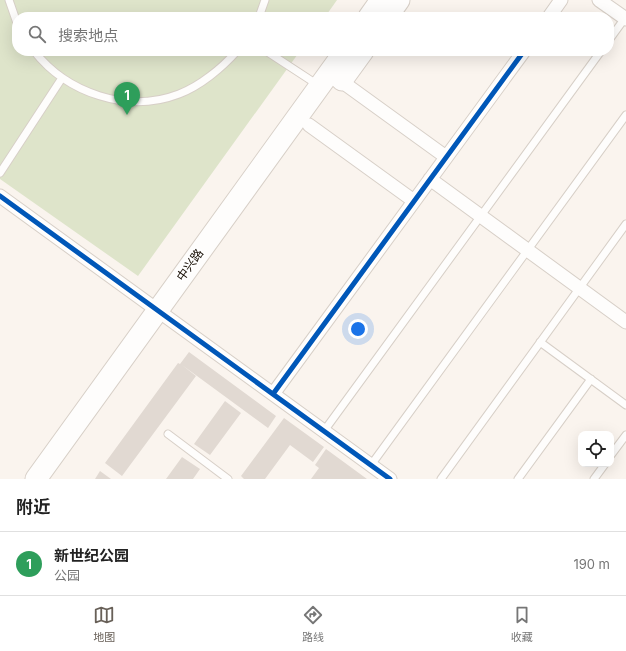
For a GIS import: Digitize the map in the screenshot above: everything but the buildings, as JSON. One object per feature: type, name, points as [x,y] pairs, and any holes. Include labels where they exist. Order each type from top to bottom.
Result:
[{"type":"main road","points":[[373,12],[382,0]]},
{"type":"main road","points":[[391,12],[399,0]]},
{"type":"main road","name":"中兴路","points":[[54,479],[164,314],[319,86],[341,56]]},
{"type":"main road","name":"中兴路","points":[[36,479],[309,125],[358,56]]},
{"type":"street","points":[[553,12],[561,0]]},
{"type":"street","points":[[599,0],[625,19]]},
{"type":"street","points":[[273,394],[520,56]]},
{"type":"street","points":[[341,81],[446,157]]},
{"type":"street","points":[[309,125],[414,201]]},
{"type":"street","points":[[430,180],[626,322]]},
{"type":"street","points":[[0,196],[390,479]]},
{"type":"lane","points":[[9,0],[13,12]]},
{"type":"lane","points":[[261,12],[265,0]]},
{"type":"lane","points":[[614,33],[625,19]]},
{"type":"lane","points":[[38,56],[50,69],[75,86],[104,97],[134,101],[157,100],[180,94],[210,77],[232,56]]},
{"type":"lane","points":[[274,56],[319,86]]},
{"type":"lane","points":[[324,431],[597,56]]},
{"type":"lane","points":[[0,173],[62,78]]},
{"type":"lane","points":[[371,465],[626,115]]},
{"type":"lane","points":[[441,479],[626,224]]},
{"type":"lane","points":[[540,342],[626,405]]},
{"type":"lane","points":[[518,479],[591,379]]},
{"type":"lane","points":[[168,434],[228,479]]},
{"type":"lane","points":[[614,451],[626,435]]},
{"type":"lane","points":[[594,479],[603,467]]},
{"type":"green space","points":[[0,0],[337,0],[329,12],[12,12],[12,56],[296,56],[138,276],[0,179]]},
{"type":"cycle path","points":[[273,394],[520,56]]},
{"type":"cycle path","points":[[0,196],[390,479]]},
{"type":"place","name":"新世纪公园","points":[[127,115]]}]
